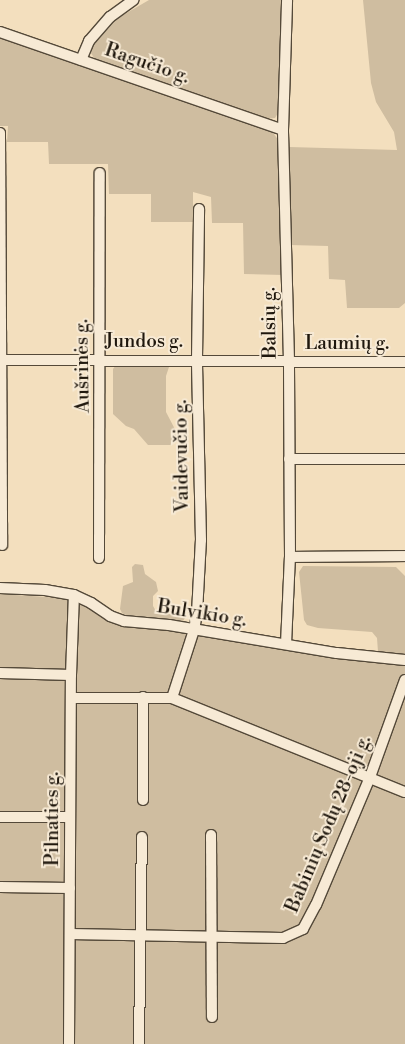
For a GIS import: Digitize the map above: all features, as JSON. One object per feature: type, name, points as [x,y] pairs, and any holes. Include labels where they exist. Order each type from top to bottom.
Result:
[{"type":"street","points":[[81,60],[89,41],[110,17],[133,0]]},
{"type":"street","name":"Balsių g.","points":[[286,644],[290,557],[289,361],[283,130],[287,0]]},
{"type":"street","name":"Ragučio g.","points":[[0,32],[283,130]]},
{"type":"street","points":[[0,133],[2,545]]},
{"type":"street","name":"Aušrinės g.","points":[[99,558],[100,173]]},
{"type":"street","name":"Vaidevučio g.","points":[[172,698],[194,630],[197,613],[200,540],[199,209]]},
{"type":"street","name":"Jundos g.","points":[[0,360],[198,359],[289,361]]},
{"type":"street","name":"Laumių g.","points":[[289,361],[405,362]]},
{"type":"street","points":[[289,459],[405,459]]},
{"type":"street","points":[[290,557],[405,556]]},
{"type":"street","name":"Bulvikio g.","points":[[0,588],[45,590],[74,595],[91,603],[117,620],[169,625],[336,653],[405,660]]},
{"type":"street","name":"Pilnaties g.","points":[[69,1044],[70,675],[74,595]]},
{"type":"street","points":[[0,673],[70,675]]},
{"type":"street","name":"Babinių Sodų 28-oji g.","points":[[70,934],[283,938],[303,929],[316,905],[370,777],[405,680]]},
{"type":"street","points":[[143,697],[143,800]]},
{"type":"street","points":[[71,698],[172,698],[405,792]]},
{"type":"street","points":[[0,817],[70,818]]},
{"type":"street","points":[[212,835],[210,937],[212,1017]]},
{"type":"street","points":[[139,1044],[142,837]]},
{"type":"street","points":[[0,887],[70,888]]},
{"type":"shaded area","points":[[149,0],[283,0],[281,108],[275,118],[262,119],[96,61],[89,50],[118,18]]},
{"type":"shaded area","points":[[363,0],[405,0],[405,303],[399,308],[347,308],[345,280],[329,279],[328,246],[290,245],[289,147],[397,150],[394,132],[376,102],[371,83]]},
{"type":"shaded area","points":[[0,36],[271,130],[279,141],[283,275],[244,274],[243,223],[212,223],[211,197],[193,192],[193,222],[151,222],[151,194],[109,194],[108,164],[49,164],[48,142],[7,142],[8,126],[0,126]]},
{"type":"shaded area","points":[[170,364],[166,376],[166,412],[179,437],[178,441],[170,445],[148,445],[134,429],[126,426],[113,414],[113,369],[116,365]]},
{"type":"shaded area","points":[[135,564],[143,565],[145,574],[156,582],[158,591],[153,596],[153,606],[156,611],[182,616],[185,618],[183,621],[122,613],[120,609],[123,586],[133,582],[132,567]]},
{"type":"shaded area","points":[[303,566],[396,567],[405,576],[405,1044],[0,1044],[0,594],[78,599],[118,623],[340,656],[378,652],[377,638],[372,632],[318,628],[307,625],[304,620],[299,572]]}]
